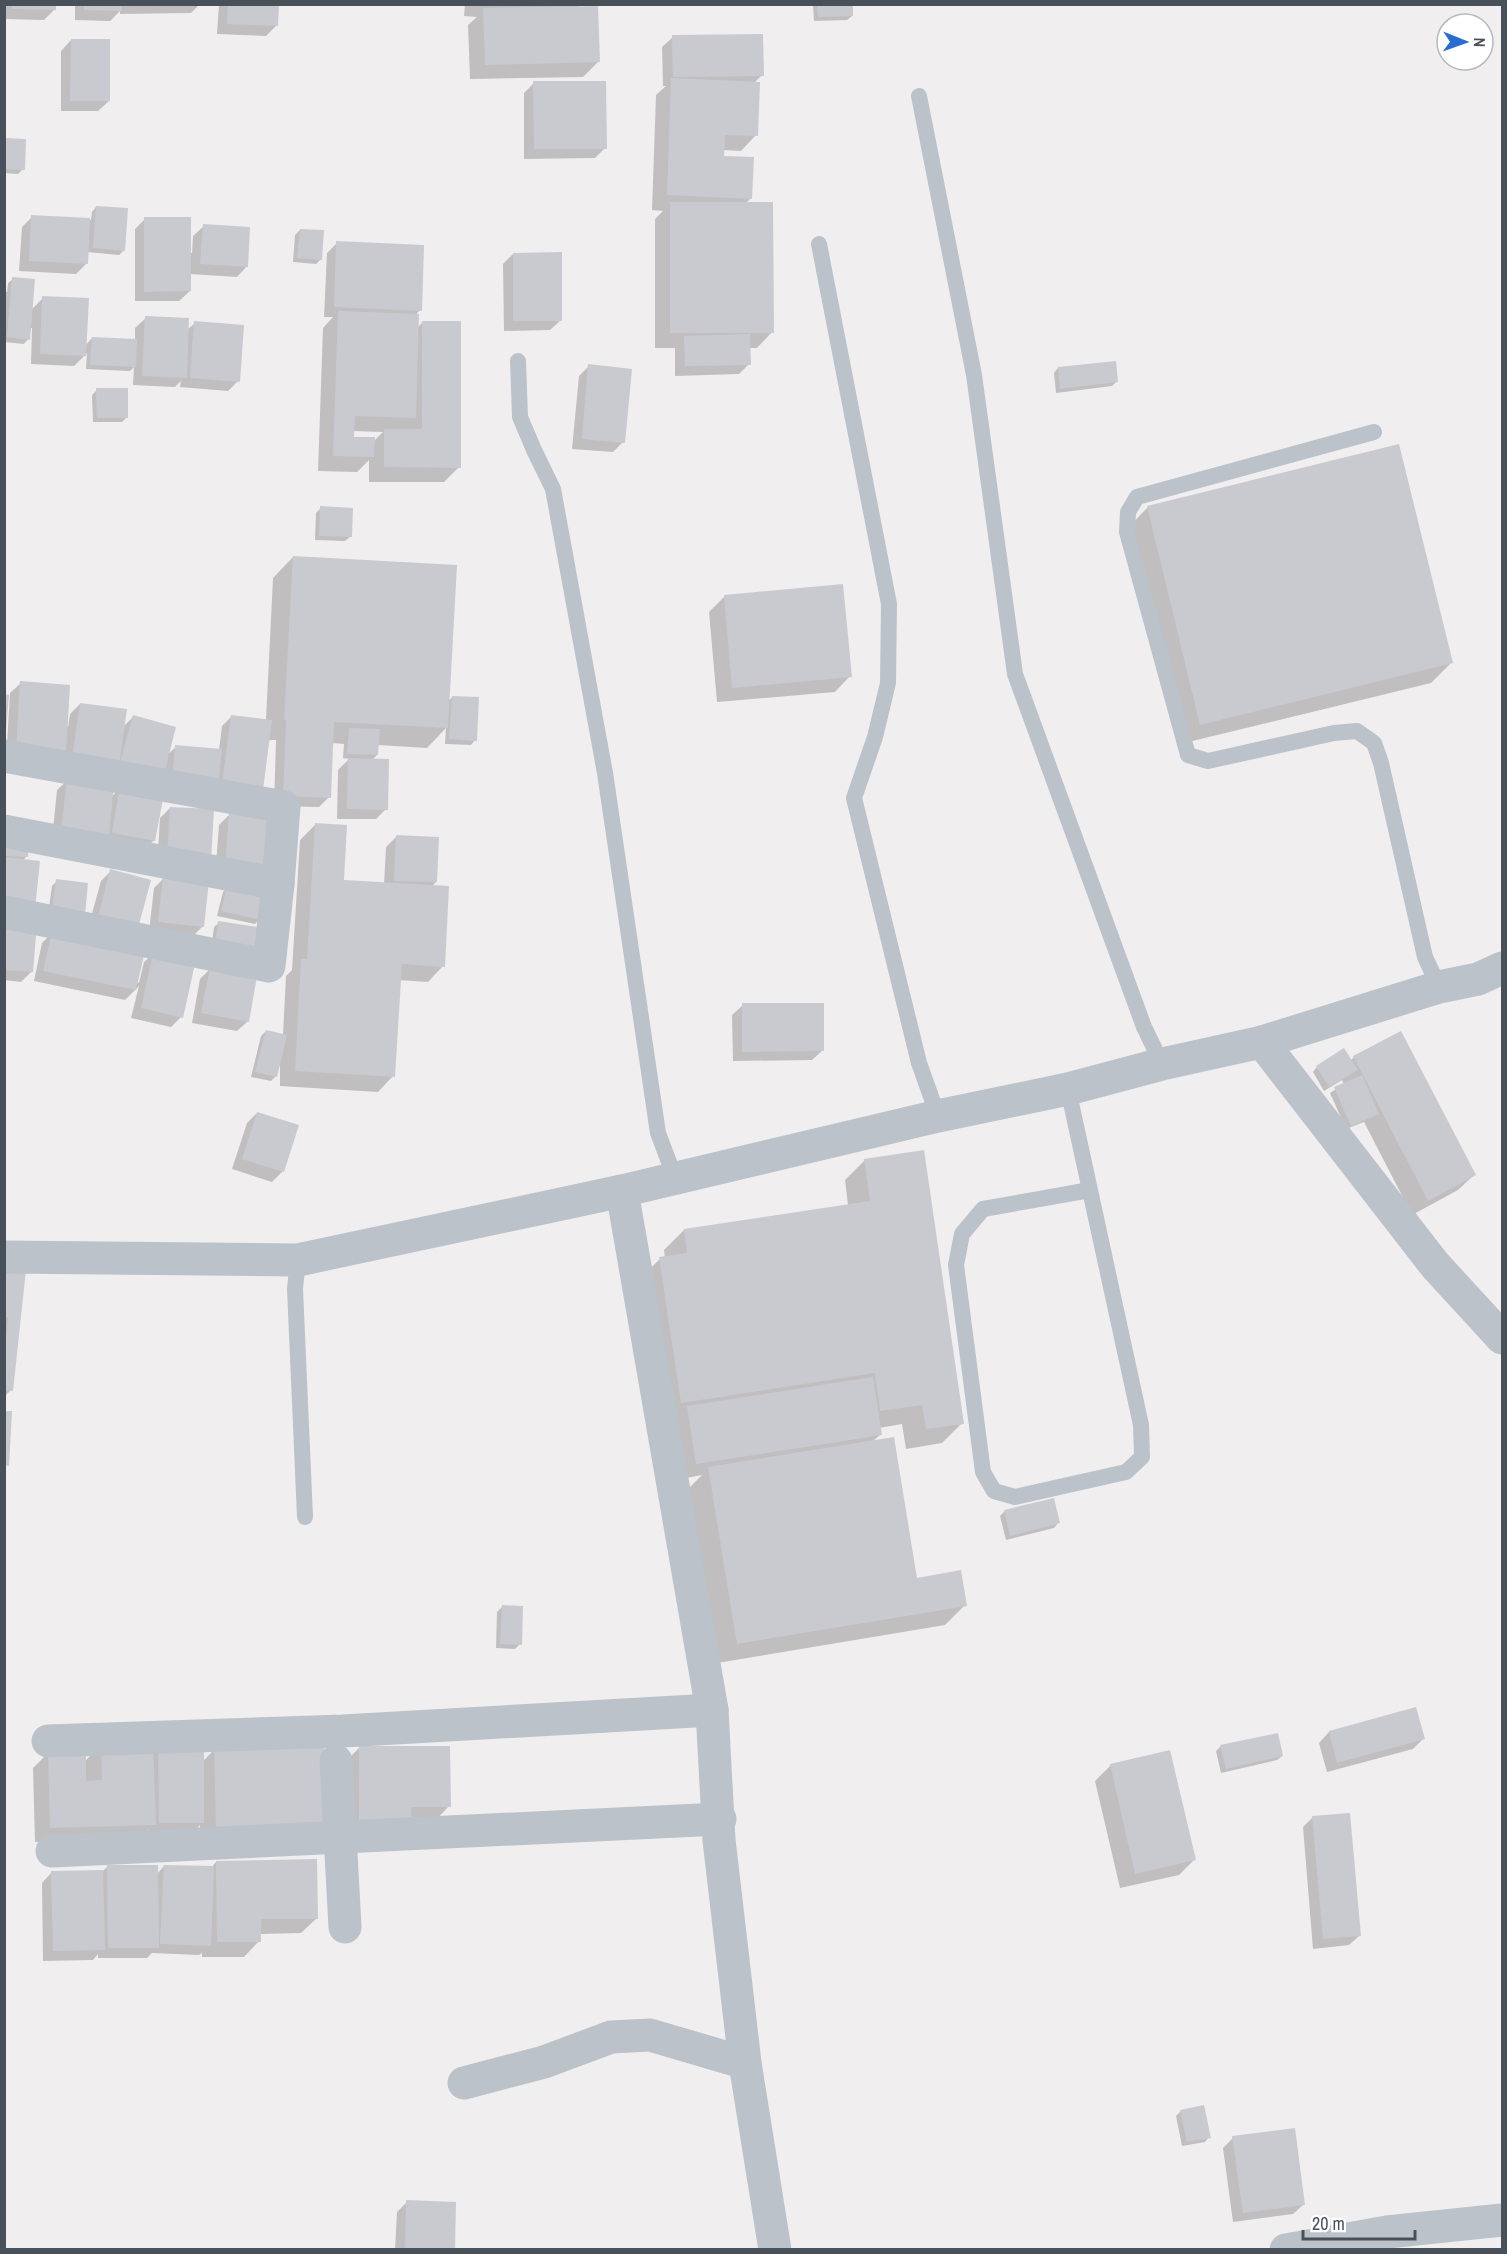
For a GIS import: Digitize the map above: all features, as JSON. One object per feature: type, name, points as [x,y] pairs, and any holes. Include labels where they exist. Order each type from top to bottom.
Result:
[{"type":"street","points":[[4,756],[284,807],[269,966],[4,912]]},
{"type":"street","points":[[4,831],[278,884]]},
{"type":"street","points":[[4,1257],[298,1260],[622,1191],[1262,1042],[1439,987],[1478,979],[1503,968]]},
{"type":"street","points":[[1262,1042],[1435,1265],[1503,1338]]},
{"type":"street","points":[[622,1191],[712,1710],[720,1819],[719,1840],[745,2063],[775,2250]]},
{"type":"street","points":[[48,1741],[343,1731],[712,1710]]},
{"type":"street","points":[[336,1761],[345,1927]]},
{"type":"street","points":[[51,1851],[720,1819]]},
{"type":"street","points":[[464,2083],[544,2062],[611,2037],[650,2036],[745,2063]]},
{"type":"street","points":[[1286,2250],[1328,2246],[1387,2232],[1503,2220]]},
{"type":"lane","points":[[920,96],[974,375],[1016,674],[1144,1027],[1162,1064]]},
{"type":"lane","points":[[819,244],[889,604],[888,683],[874,737],[854,798],[919,1063],[938,1116]]},
{"type":"lane","points":[[518,361],[520,417],[553,489],[605,773],[658,1133],[675,1178]]},
{"type":"lane","points":[[1374,432],[1137,497],[1128,512],[1127,532],[1188,755],[1208,760],[1323,735],[1357,731],[1374,743],[1381,763],[1425,957],[1439,987]]},
{"type":"lane","points":[[1068,1089],[1090,1190],[1141,1425],[1142,1457],[1126,1472],[1016,1497],[994,1491],[983,1472],[956,1265],[962,1234],[983,1209],[1090,1190]]},
{"type":"lane","points":[[298,1260],[295,1289],[305,1517]]},
{"type":"building","points":[[12,4],[56,4],[56,10],[12,9]]},
{"type":"building","points":[[84,4],[122,4],[122,11],[84,10]]},
{"type":"building","points":[[228,4],[279,4],[278,26],[227,24]]},
{"type":"building","points":[[817,4],[853,4],[853,16],[818,17]]},
{"type":"building","points":[[598,6],[600,62],[485,65],[483,8]]},
{"type":"building","points":[[763,34],[764,76],[673,77],[672,35]]},
{"type":"building","points":[[71,39],[110,39],[110,101],[70,101]]},
{"type":"building","points":[[671,78],[760,82],[758,136],[725,135],[724,156],[754,157],[752,199],[667,195]]},
{"type":"building","points":[[533,81],[606,81],[607,149],[534,149]]},
{"type":"building","points":[[4,138],[26,139],[25,170],[4,169]]},
{"type":"building","points":[[670,202],[773,202],[774,333],[670,333]]},
{"type":"building","points":[[96,206],[128,208],[125,251],[93,248]]},
{"type":"building","points":[[31,215],[90,218],[88,264],[29,261]]},
{"type":"building","points":[[144,217],[191,217],[191,291],[144,292]]},
{"type":"building","points":[[203,224],[250,227],[248,267],[200,264]]},
{"type":"building","points":[[300,229],[324,230],[322,260],[297,258]]},
{"type":"building","points":[[336,241],[424,245],[422,311],[334,307]]},
{"type":"building","points":[[562,252],[562,321],[513,321],[513,253]]},
{"type":"building","points":[[12,277],[35,279],[30,340],[7,337]]},
{"type":"building","points":[[42,296],[89,298],[86,356],[40,354]]},
{"type":"building","points":[[338,311],[419,314],[416,418],[355,416],[354,437],[375,437],[374,457],[333,456]]},
{"type":"building","points":[[145,316],[189,318],[187,378],[142,376]]},
{"type":"building","points":[[194,321],[244,325],[240,382],[190,378]]},
{"type":"building","points":[[422,321],[461,321],[461,468],[384,467],[384,429],[422,429]]},
{"type":"building","points":[[750,334],[751,365],[685,366],[684,336]]},
{"type":"building","points":[[92,337],[137,339],[136,367],[90,365]]},
{"type":"building","points":[[1116,361],[1118,382],[1060,389],[1058,367]]},
{"type":"building","points":[[588,364],[632,369],[625,443],[582,439]]},
{"type":"building","points":[[96,388],[128,388],[128,418],[97,418]]},
{"type":"building","points":[[1399,444],[1453,663],[1200,725],[1147,506]]},
{"type":"building","points":[[320,506],[353,508],[352,537],[319,536]]},
{"type":"building","points":[[293,556],[457,565],[448,728],[334,722],[331,798],[283,796],[286,720],[284,720]]},
{"type":"building","points":[[843,584],[852,677],[732,688],[724,595]]},
{"type":"building","points":[[20,681],[70,685],[66,754],[16,751]]},
{"type":"building","points":[[4,694],[9,695],[6,731],[4,731]]},
{"type":"building","points":[[452,696],[479,697],[477,741],[449,739]]},
{"type":"building","points":[[80,703],[127,709],[119,766],[72,759]]},
{"type":"building","points":[[133,715],[176,727],[164,774],[120,763]]},
{"type":"building","points":[[231,715],[272,720],[263,790],[222,785]]},
{"type":"building","points":[[349,728],[380,729],[378,755],[347,754]]},
{"type":"building","points":[[175,745],[222,749],[218,785],[172,780]]},
{"type":"building","points":[[348,758],[389,759],[388,810],[347,809]]},
{"type":"building","points":[[67,778],[114,783],[109,835],[61,830]]},
{"type":"building","points":[[120,786],[164,794],[155,841],[112,833]]},
{"type":"building","points":[[170,807],[214,809],[211,861],[167,858]]},
{"type":"building","points":[[229,813],[276,816],[272,871],[225,867]]},
{"type":"building","points":[[315,823],[347,825],[344,880],[449,886],[445,967],[402,964],[395,1077],[295,1071],[301,959],[307,959]]},
{"type":"building","points":[[396,835],[439,837],[437,882],[394,881]]},
{"type":"building","points":[[4,841],[29,842],[28,857],[4,856]]},
{"type":"building","points":[[4,857],[40,861],[35,909],[4,905]]},
{"type":"building","points":[[110,869],[151,880],[138,928],[98,918]]},
{"type":"building","points":[[163,876],[209,881],[204,927],[158,922]]},
{"type":"building","points":[[56,879],[88,883],[85,914],[52,910]]},
{"type":"building","points":[[227,886],[267,895],[261,920],[221,911]]},
{"type":"building","points":[[4,921],[37,923],[33,972],[4,970]]},
{"type":"building","points":[[218,921],[264,928],[260,953],[215,947]]},
{"type":"building","points":[[52,931],[145,951],[136,990],[43,971]]},
{"type":"building","points":[[154,950],[196,959],[183,1018],[141,1008]]},
{"type":"building","points":[[210,967],[257,976],[249,1022],[201,1013]]},
{"type":"building","points":[[742,1003],[824,1003],[824,1051],[742,1052]]},
{"type":"building","points":[[266,1030],[287,1035],[277,1077],[255,1072]]},
{"type":"building","points":[[1401,1031],[1476,1175],[1428,1201],[1353,1056]]},
{"type":"building","points":[[1344,1048],[1358,1070],[1329,1087],[1316,1066]]},
{"type":"building","points":[[1362,1075],[1379,1114],[1351,1126],[1334,1087]]},
{"type":"building","points":[[257,1112],[299,1125],[284,1172],[242,1159]]},
{"type":"building","points":[[924,1150],[964,1424],[926,1429],[922,1405],[880,1411],[875,1373],[681,1403],[659,1257],[687,1253],[684,1229],[870,1201],[864,1159]]},
{"type":"building","points":[[4,1267],[26,1270],[13,1391],[4,1390],[4,1337],[6,1337],[8,1317],[4,1317]]},
{"type":"building","points":[[873,1377],[882,1435],[696,1464],[687,1406]]},
{"type":"building","points":[[4,1411],[12,1411],[9,1466],[4,1465]]},
{"type":"building","points":[[894,1437],[917,1578],[961,1570],[967,1606],[737,1644],[708,1467]]},
{"type":"building","points":[[1054,1498],[1060,1523],[1010,1536],[1004,1510]]},
{"type":"building","points":[[502,1605],[523,1606],[522,1645],[500,1644]]},
{"type":"building","points":[[1416,1707],[1425,1739],[1337,1763],[1329,1731]]},
{"type":"building","points":[[1278,1733],[1283,1756],[1226,1769],[1220,1745]]},
{"type":"building","points":[[158,1739],[204,1739],[204,1823],[159,1823]]},
{"type":"building","points":[[153,1741],[156,1825],[50,1828],[48,1751],[86,1750],[86,1781],[102,1780],[101,1743]]},
{"type":"building","points":[[324,1745],[325,1827],[216,1828],[214,1747]]},
{"type":"building","points":[[359,1746],[450,1746],[451,1807],[411,1807],[412,1823],[359,1824]]},
{"type":"building","points":[[1170,1750],[1196,1860],[1135,1874],[1110,1764]]},
{"type":"building","points":[[1350,1813],[1361,1936],[1323,1939],[1312,1816]]},
{"type":"building","points":[[317,1859],[318,1919],[261,1919],[261,1942],[217,1942],[216,1861]]},
{"type":"building","points":[[107,1865],[158,1865],[159,1948],[108,1948]]},
{"type":"building","points":[[164,1865],[214,1866],[211,1946],[160,1944]]},
{"type":"building","points":[[103,1870],[105,1950],[53,1951],[51,1871]]},
{"type":"building","points":[[1204,2105],[1211,2138],[1187,2142],[1180,2110]]},
{"type":"building","points":[[1295,2128],[1305,2205],[1243,2213],[1232,2136]]},
{"type":"building","points":[[406,2200],[456,2202],[455,2250],[405,2250]]}]
